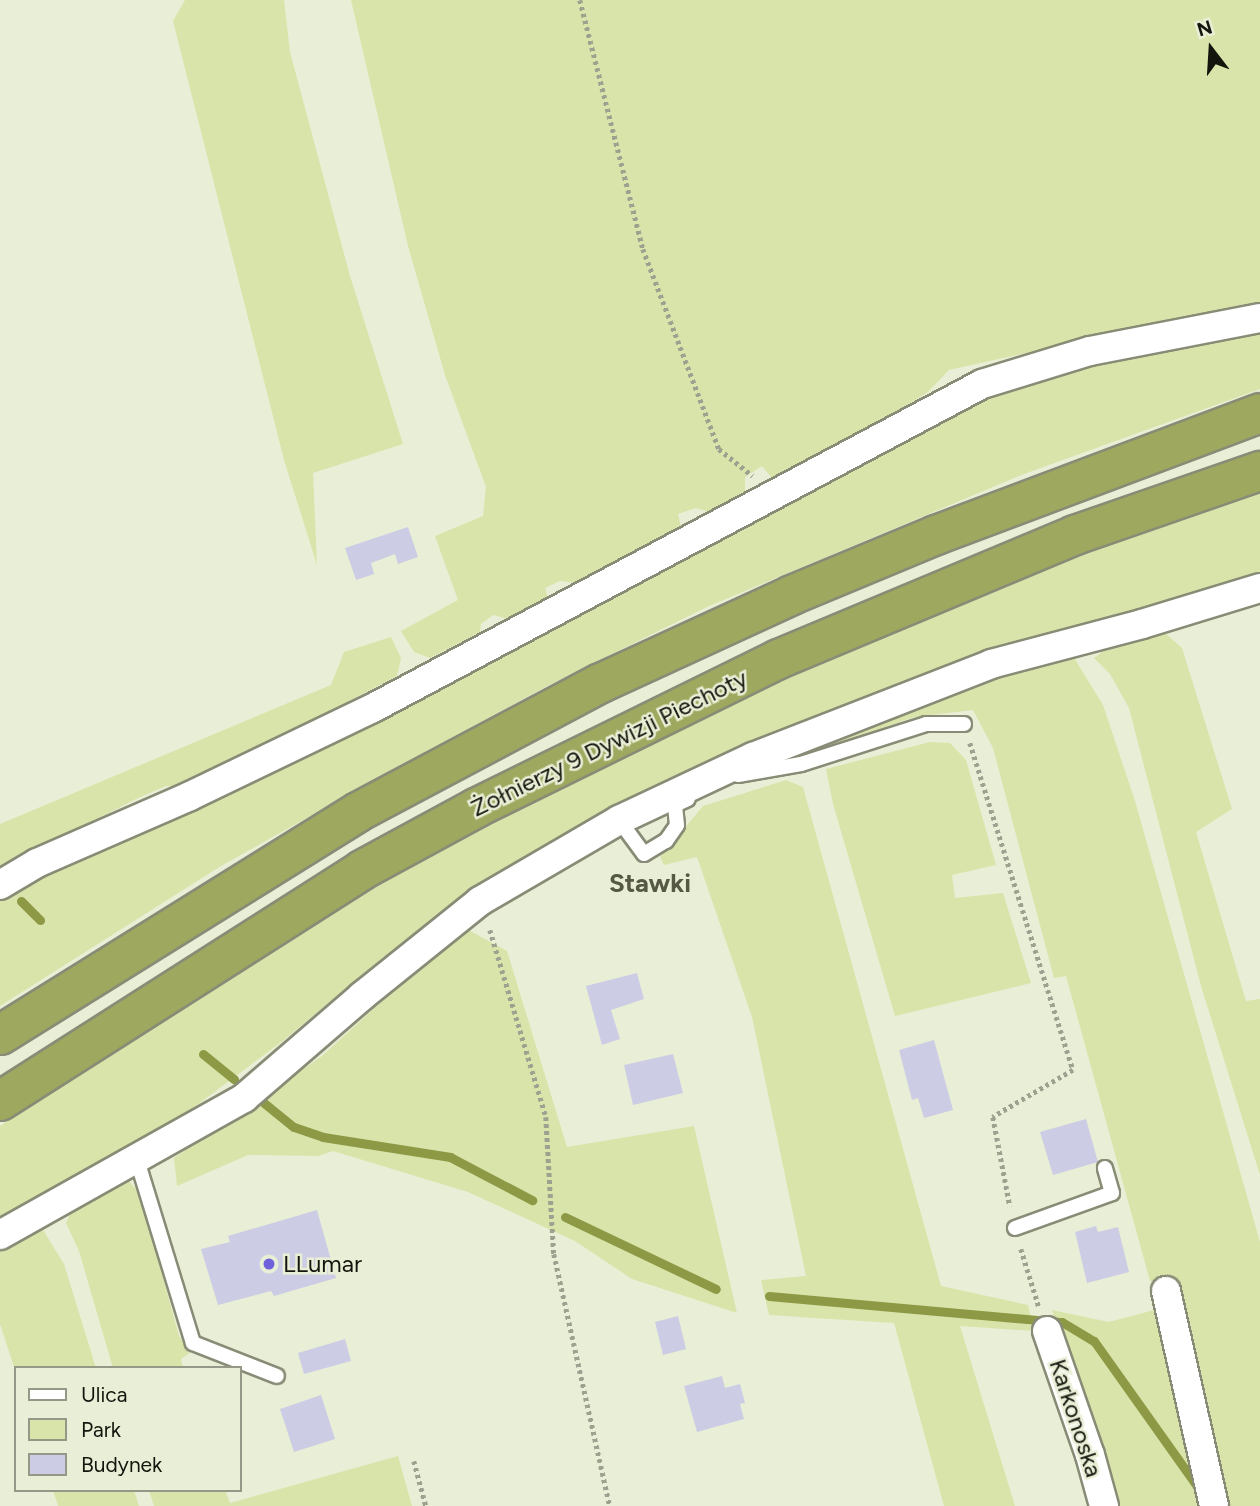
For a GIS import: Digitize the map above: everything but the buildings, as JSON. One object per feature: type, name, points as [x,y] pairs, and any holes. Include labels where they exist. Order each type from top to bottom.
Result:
[{"type":"highway","points":[[0,1035],[358,812],[601,684],[792,595],[936,535],[1260,413]]},
{"type":"highway","name":"Żołnierzy 9 Dywizji Piechoty","points":[[0,1101],[362,870],[476,808],[779,659],[1075,534],[1260,471]]},
{"type":"street","points":[[0,885],[37,863],[190,796],[373,708],[982,384],[1090,351],[1260,318]]},
{"type":"street","points":[[0,1235],[244,1098],[362,996],[480,901],[619,820],[754,757],[991,664],[1142,624],[1260,588]]},
{"type":"street","points":[[1166,1292],[1214,1506]]},
{"type":"street","name":"Karkonoska","points":[[1047,1331],[1090,1455],[1104,1506]]},
{"type":"lane","points":[[619,820],[643,854],[666,841],[677,825],[675,805],[741,774],[801,764],[926,724],[964,724]]},
{"type":"lane","points":[[137,1160],[193,1343],[278,1376]]},
{"type":"lane","points":[[1015,1228],[1112,1192],[1105,1168]]},
{"type":"path","points":[[580,0],[643,249],[719,449],[759,482],[766,497]]},
{"type":"path","points":[[964,724],[1073,1070],[993,1116],[1015,1228],[1032,1291]]},
{"type":"path","points":[[480,901],[509,986],[546,1117],[554,1254],[610,1506]]},
{"type":"path","points":[[414,1461],[426,1506]]},
{"type":"green space","points":[[185,0],[284,0],[290,52],[350,276],[403,444],[313,473],[317,565],[284,460],[173,21]]},
{"type":"green space","points":[[351,0],[1260,0],[1260,308],[1122,332],[949,370],[928,392],[867,431],[772,478],[762,466],[745,477],[745,491],[709,512],[696,508],[678,514],[681,527],[577,583],[560,581],[545,588],[548,599],[508,619],[493,615],[481,624],[480,632],[430,658],[414,652],[401,631],[458,600],[435,536],[483,516],[486,487],[445,375],[408,246]]},
{"type":"green space","points":[[1260,327],[1260,389],[1024,474],[707,607],[549,685],[221,866],[0,1006],[0,896],[978,399],[1078,364]]},
{"type":"green space","points":[[1260,488],[1260,574],[951,663],[788,733],[497,877],[377,962],[284,1040],[170,1125],[0,1219],[0,1126],[138,1033],[396,868],[840,649],[1134,530]]},
{"type":"green space","points":[[1164,632],[1182,648],[1232,809],[1196,832],[1246,1001],[1260,999],[1260,1175],[1201,986],[1129,708],[1110,674],[1094,658],[1114,643]]},
{"type":"green space","points":[[391,637],[401,658],[397,676],[184,787],[166,786],[136,799],[0,868],[0,824],[331,685],[344,652]]},
{"type":"green space","points":[[1073,656],[1103,705],[1135,801],[1260,1242],[1260,1506],[1223,1506],[1172,1278],[1150,1281],[1066,976],[1054,978],[993,748],[973,710],[914,717],[814,752],[805,747],[981,677]]},
{"type":"green space","points":[[930,742],[950,743],[966,760],[996,865],[952,875],[955,898],[1003,893],[1031,983],[895,1016],[833,804],[826,769]]},
{"type":"green space","points":[[786,780],[803,787],[941,1286],[1028,1305],[1034,1331],[960,1326],[1015,1506],[944,1506],[894,1323],[769,1315],[761,1280],[806,1276],[752,1017],[697,857],[664,865],[660,857],[703,806]]},
{"type":"green space","points":[[463,927],[507,951],[567,1147],[694,1126],[737,1313],[632,1279],[575,1241],[468,1192],[333,1151],[318,1156],[248,1155],[177,1186],[174,1158],[322,1056]]},
{"type":"green space","points":[[128,1180],[140,1194],[179,1336],[191,1352],[181,1359],[183,1366],[112,1366],[79,1251],[66,1223],[74,1205]]},
{"type":"green space","points":[[40,1225],[64,1264],[95,1366],[14,1367],[0,1324],[0,1251]]},
{"type":"green space","points":[[1158,1309],[1206,1506],[1114,1506],[1052,1310],[1109,1322]]},
{"type":"green space","points":[[398,1456],[412,1506],[154,1506],[150,1492],[226,1492],[230,1503]]},
{"type":"green space","points":[[54,1492],[135,1492],[139,1506],[58,1506]]},
{"type":"waterway","points":[[21,901],[40,920]]},
{"type":"waterway","points":[[203,1054],[234,1079]]},
{"type":"waterway","points":[[264,1103],[294,1127],[323,1137],[450,1157],[532,1200]]},
{"type":"waterway","points":[[565,1217],[716,1289]]},
{"type":"waterway","points":[[769,1296],[1062,1322],[1094,1341],[1199,1489]]},
{"type":"place","name":"LLumar","points":[[269,1264]]},
{"type":"district","name":"Stawki","points":[[650,884]]}]
